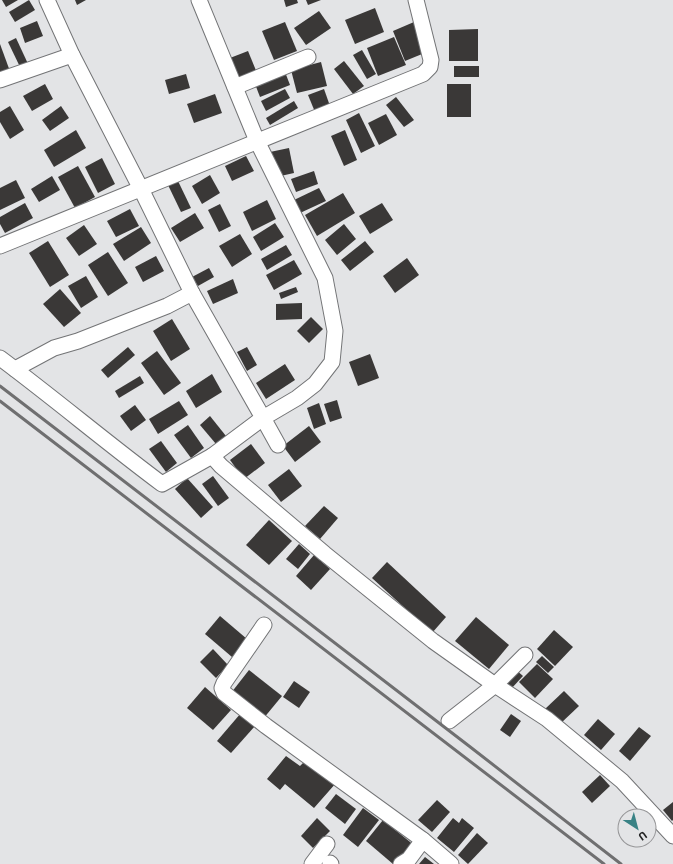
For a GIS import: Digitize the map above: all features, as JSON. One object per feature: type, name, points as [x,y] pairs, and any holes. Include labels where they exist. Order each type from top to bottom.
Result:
[{"type":"street","points":[[47,0],[72,55],[141,189],[192,293],[278,445]]},
{"type":"street","points":[[0,358],[114,449],[162,484],[212,456],[263,418],[297,398],[316,384],[332,362],[335,331],[325,278],[257,141],[199,0]]},
{"type":"street","points":[[0,246],[415,77],[428,70],[431,60],[416,0]]},
{"type":"street","points":[[0,80],[72,55]]},
{"type":"street","points":[[235,87],[308,57]]},
{"type":"street","points":[[15,369],[54,348],[78,341],[167,306],[192,293]]},
{"type":"street","points":[[212,456],[221,466],[433,641],[495,685],[547,719],[622,781],[673,836]]},
{"type":"street","points":[[264,625],[224,683],[222,688],[224,691],[266,726],[423,840],[451,864]]},
{"type":"street","points":[[449,721],[495,685],[525,655]]},
{"type":"street","points":[[401,864],[409,859],[423,840]]},
{"type":"street","points":[[312,864],[328,844]]},
{"type":"building","points":[[2,0],[18,0],[6,7]]},
{"type":"building","points":[[29,0],[35,10],[15,22],[9,12]]},
{"type":"building","points":[[75,0],[86,0],[77,5]]},
{"type":"building","points":[[284,0],[297,0],[298,3],[286,7]]},
{"type":"building","points":[[306,0],[321,0],[308,5]]},
{"type":"building","points":[[375,8],[384,32],[355,44],[345,20]]},
{"type":"building","points":[[319,11],[331,28],[306,45],[294,28]]},
{"type":"building","points":[[37,21],[43,36],[25,43],[20,28]]},
{"type":"building","points":[[285,22],[297,51],[274,60],[262,31]]},
{"type":"building","points":[[414,22],[427,52],[405,61],[393,31]]},
{"type":"building","points":[[478,29],[478,61],[449,61],[449,30]]},
{"type":"building","points":[[394,37],[406,65],[378,76],[367,48]]},
{"type":"building","points":[[16,38],[29,66],[21,69],[8,42]]},
{"type":"building","points":[[0,44],[11,74],[0,75]]},
{"type":"building","points":[[362,50],[376,74],[367,79],[353,55]]},
{"type":"building","points":[[248,51],[257,73],[239,80],[230,58]]},
{"type":"building","points":[[344,61],[364,86],[353,94],[334,69]]},
{"type":"building","points":[[321,62],[327,86],[297,93],[291,70]]},
{"type":"building","points":[[454,66],[479,66],[479,77],[454,77]]},
{"type":"building","points":[[285,72],[290,85],[260,97],[255,84]]},
{"type":"building","points":[[186,74],[190,88],[169,94],[165,80]]},
{"type":"building","points":[[45,84],[53,99],[32,111],[23,96]]},
{"type":"building","points":[[447,84],[471,84],[471,117],[447,117]]},
{"type":"building","points":[[285,89],[290,98],[266,111],[261,101]]},
{"type":"building","points":[[324,89],[330,106],[315,112],[308,95]]},
{"type":"building","points":[[215,94],[222,113],[194,123],[187,104]]},
{"type":"building","points":[[396,97],[414,120],[404,127],[386,105]]},
{"type":"building","points":[[294,101],[298,108],[270,125],[266,118]]},
{"type":"building","points":[[10,106],[24,130],[10,139],[0,122],[0,112]]},
{"type":"building","points":[[61,106],[69,118],[50,131],[42,120]]},
{"type":"building","points":[[359,113],[375,146],[361,153],[346,120]]},
{"type":"building","points":[[386,114],[397,135],[379,145],[368,123]]},
{"type":"building","points":[[76,130],[86,148],[54,167],[44,150]]},
{"type":"building","points":[[345,130],[357,160],[344,166],[331,136]]},
{"type":"building","points":[[289,148],[294,173],[276,177],[270,152]]},
{"type":"building","points":[[246,156],[254,171],[232,181],[225,166]]},
{"type":"building","points":[[102,158],[115,184],[98,193],[85,167]]},
{"type":"building","points":[[78,166],[95,197],[75,208],[58,177]]},
{"type":"building","points":[[314,171],[318,184],[296,192],[291,179]]},
{"type":"building","points":[[210,175],[220,193],[202,204],[192,186]]},
{"type":"building","points":[[52,176],[60,190],[39,202],[31,189]]},
{"type":"building","points":[[16,180],[25,198],[0,210],[0,188]]},
{"type":"building","points":[[178,181],[191,208],[181,212],[168,185]]},
{"type":"building","points":[[319,188],[326,201],[300,213],[294,200]]},
{"type":"building","points":[[343,193],[355,213],[317,236],[305,215]]},
{"type":"building","points":[[267,200],[276,219],[252,231],[243,212]]},
{"type":"building","points":[[25,203],[33,218],[5,233],[0,224],[0,217]]},
{"type":"building","points":[[382,203],[393,220],[370,234],[359,216]]},
{"type":"building","points":[[220,204],[231,226],[219,232],[208,210]]},
{"type":"building","points":[[130,209],[139,226],[116,237],[107,221]]},
{"type":"building","points":[[195,213],[204,228],[180,242],[171,228]]},
{"type":"building","points":[[275,223],[284,237],[261,251],[253,237]]},
{"type":"building","points":[[344,224],[356,239],[337,255],[325,240]]},
{"type":"building","points":[[84,225],[97,244],[79,256],[66,238]]},
{"type":"building","points":[[141,227],[151,243],[124,261],[113,244]]},
{"type":"building","points":[[240,234],[252,254],[232,267],[219,246]]},
{"type":"building","points":[[48,241],[69,275],[50,287],[29,253]]},
{"type":"building","points":[[365,241],[374,252],[350,271],[341,260]]},
{"type":"building","points":[[286,245],[292,255],[267,270],[261,259]]},
{"type":"building","points":[[108,252],[128,283],[108,296],[88,265]]},
{"type":"building","points":[[156,256],[164,271],[143,282],[135,267]]},
{"type":"building","points":[[407,258],[419,275],[395,293],[383,276]]},
{"type":"building","points":[[294,260],[302,274],[274,290],[266,275]]},
{"type":"building","points":[[209,268],[214,277],[198,286],[192,277]]},
{"type":"building","points":[[86,276],[98,297],[81,308],[68,286]]},
{"type":"building","points":[[233,279],[238,293],[213,304],[207,291]]},
{"type":"building","points":[[296,287],[298,292],[281,299],[279,293]]},
{"type":"building","points":[[60,289],[81,313],[64,327],[43,304]]},
{"type":"building","points":[[302,303],[302,319],[276,320],[276,304]]},
{"type":"building","points":[[311,317],[323,329],[309,343],[297,331]]},
{"type":"building","points":[[172,319],[190,349],[171,361],[153,331]]},
{"type":"building","points":[[128,347],[135,355],[108,378],[101,370]]},
{"type":"building","points":[[247,347],[257,365],[247,371],[237,352]]},
{"type":"building","points":[[157,351],[181,383],[164,395],[141,363]]},
{"type":"building","points":[[370,354],[379,378],[358,386],[349,362]]},
{"type":"building","points":[[285,364],[295,380],[266,399],[256,383]]},
{"type":"building","points":[[212,374],[222,392],[196,408],[186,391]]},
{"type":"building","points":[[140,376],[144,383],[119,398],[115,391]]},
{"type":"building","points":[[337,400],[342,418],[330,422],[324,404]]},
{"type":"building","points":[[179,401],[188,415],[158,434],[149,419]]},
{"type":"building","points":[[319,403],[326,424],[314,429],[307,408]]},
{"type":"building","points":[[135,405],[146,420],[131,431],[120,416]]},
{"type":"building","points":[[210,416],[226,436],[216,444],[200,425]]},
{"type":"building","points":[[188,425],[204,448],[191,458],[174,435]]},
{"type":"building","points":[[309,426],[321,442],[295,462],[283,446]]},
{"type":"building","points":[[161,441],[177,463],[166,472],[149,449]]},
{"type":"building","points":[[251,444],[265,463],[244,479],[230,460]]},
{"type":"building","points":[[289,469],[302,486],[281,502],[268,485]]},
{"type":"building","points":[[213,476],[229,498],[218,506],[202,484]]},
{"type":"building","points":[[187,478],[213,507],[201,518],[175,489]]},
{"type":"building","points":[[324,506],[338,518],[320,539],[305,526]]},
{"type":"building","points":[[269,520],[292,541],[269,565],[246,545]]},
{"type":"building","points":[[299,544],[310,554],[298,569],[286,559]]},
{"type":"building","points":[[314,555],[330,569],[311,590],[296,576]]},
{"type":"building","points":[[387,562],[446,617],[432,633],[372,578]]},
{"type":"building","points":[[220,616],[247,639],[232,657],[205,634]]},
{"type":"building","points":[[476,617],[509,645],[489,669],[455,641]]},
{"type":"building","points":[[554,630],[573,647],[555,666],[537,649]]},
{"type":"building","points":[[213,649],[228,665],[216,678],[200,662]]},
{"type":"building","points":[[542,656],[554,667],[548,673],[536,662]]},
{"type":"building","points":[[537,664],[553,679],[535,698],[519,682]]},
{"type":"building","points":[[515,669],[523,676],[511,689],[504,682]]},
{"type":"building","points":[[249,670],[282,696],[263,719],[231,693]]},
{"type":"building","points":[[294,681],[310,692],[299,708],[283,697]]},
{"type":"building","points":[[205,687],[231,710],[213,730],[187,708]]},
{"type":"building","points":[[564,691],[579,706],[560,724],[545,709]]},
{"type":"building","points":[[241,713],[255,726],[231,753],[217,741]]},
{"type":"building","points":[[511,714],[521,721],[510,737],[500,730]]},
{"type":"building","points":[[598,719],[615,734],[601,750],[584,735]]},
{"type":"building","points":[[639,727],[651,736],[630,761],[619,751]]},
{"type":"building","points":[[286,756],[300,766],[307,759],[336,783],[314,808],[285,784],[280,790],[267,779]]},
{"type":"building","points":[[600,775],[610,786],[592,803],[582,792]]},
{"type":"building","points":[[336,794],[356,809],[345,824],[325,808]]},
{"type":"building","points":[[437,800],[450,812],[432,832],[418,820]]},
{"type":"building","points":[[673,802],[673,820],[672,821],[663,810]]},
{"type":"building","points":[[363,808],[379,820],[358,847],[343,835]]},
{"type":"building","points":[[317,818],[330,831],[313,848],[301,836]]},
{"type":"building","points":[[453,818],[459,823],[462,818],[474,828],[454,852],[437,838]]},
{"type":"building","points":[[383,820],[415,846],[400,864],[393,864],[366,841]]},
{"type":"building","points":[[477,833],[488,843],[468,864],[458,855]]},
{"type":"building","points":[[425,857],[434,864],[419,864]]},
{"type":"railway","points":[[0,386],[621,864]]},
{"type":"railway","points":[[0,401],[604,864]]}]
